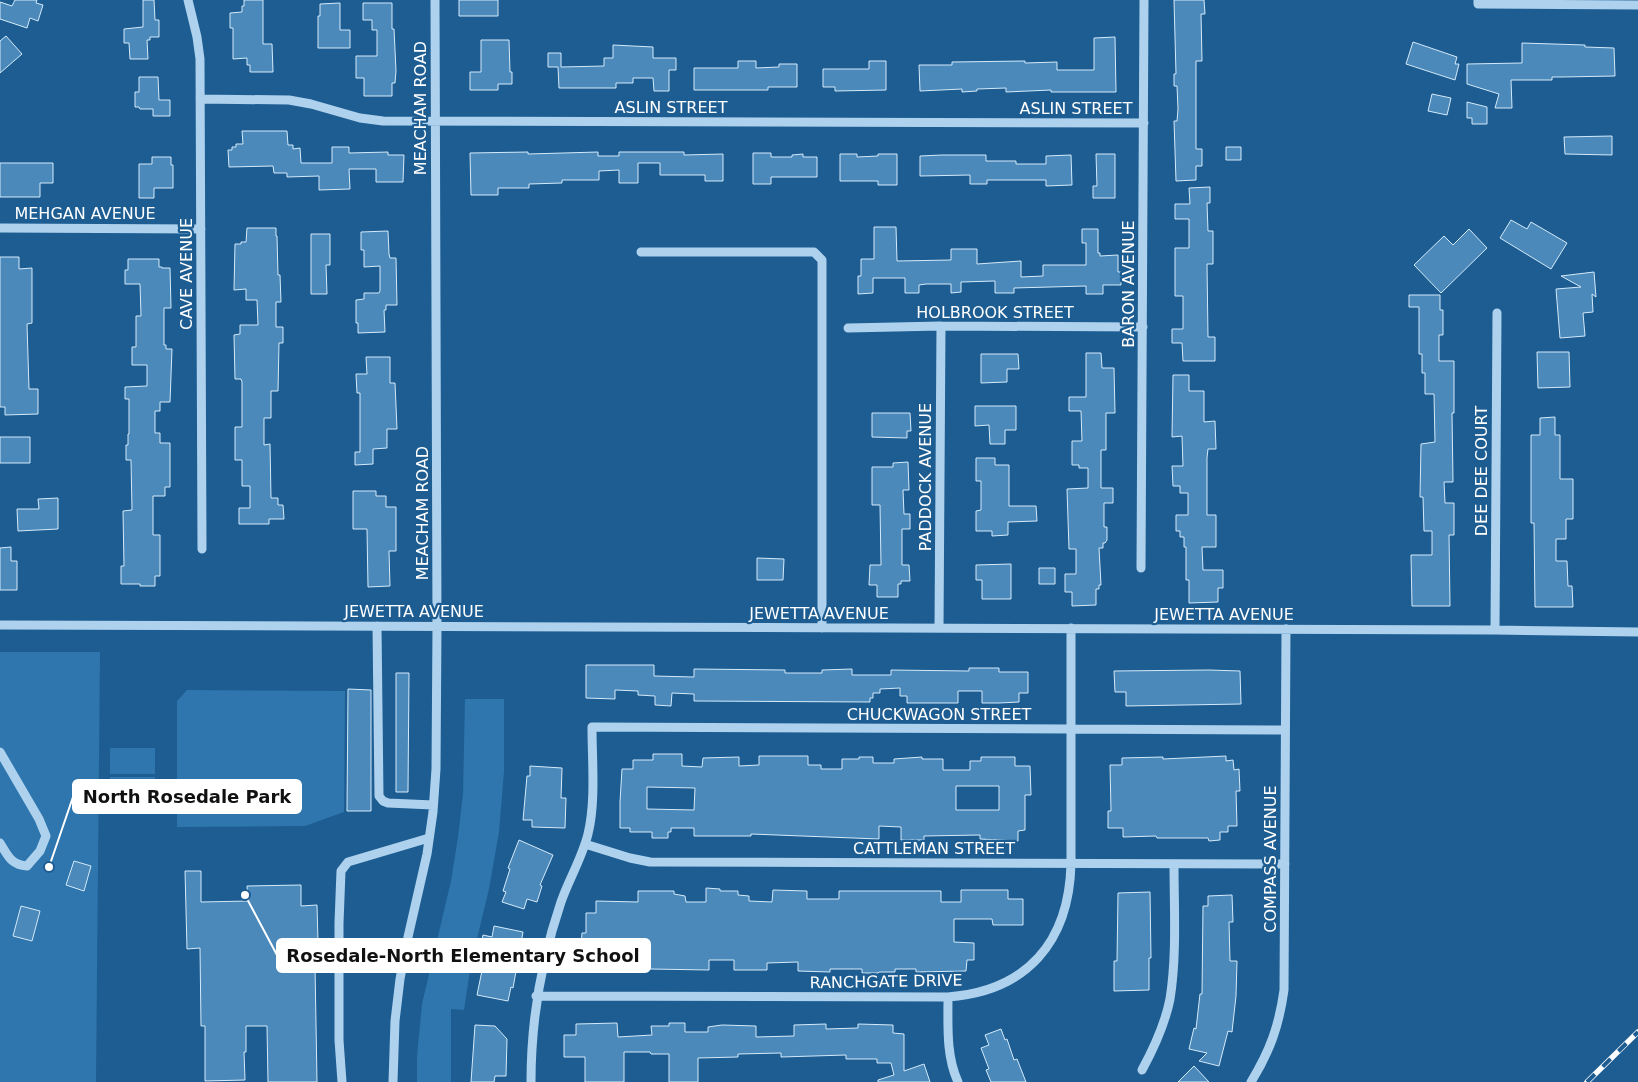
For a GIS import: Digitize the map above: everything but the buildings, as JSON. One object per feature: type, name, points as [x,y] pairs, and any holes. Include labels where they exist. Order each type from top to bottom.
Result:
[{"type":"street","name":"CAVE AVENUE","points":[[188,0],[200,59],[202,549]]},
{"type":"street","name":"MEACHAM ROAD","points":[[394,1082],[395,1021],[400,979],[429,838],[436,769],[435,0]]},
{"type":"street","name":"BARON AVENUE","points":[[1141,568],[1144,0]]},
{"type":"street","points":[[1478,2],[1638,5]]},
{"type":"street","name":"ASLIN STREET","points":[[200,99],[289,100],[311,104],[360,118],[383,120],[1144,123]]},
{"type":"street","name":"MEHGAN AVENUE","points":[[0,228],[201,229]]},
{"type":"street","points":[[641,252],[814,252],[822,260],[822,628]]},
{"type":"street","name":"DEE DEE COURT","points":[[1496,630],[1497,312]]},
{"type":"street","name":"HOLBROOK STREET","points":[[848,328],[941,326],[1143,327]]},
{"type":"street","name":"PADDOCK AVENUE","points":[[939,628],[941,326]]},
{"type":"street","name":"JEWETTA AVENUE","points":[[0,625],[1071,628],[1638,632]]},
{"type":"street","points":[[377,626],[379,796],[388,803],[433,805]]},
{"type":"street","name":"RANCHGATE DRIVE","points":[[536,996],[969,996],[990,990],[1026,969],[1042,954],[1054,937],[1063,918],[1068,897],[1070,864],[1071,628]]},
{"type":"street","name":"COMPASS AVENUE","points":[[1251,1082],[1270,1047],[1280,1015],[1284,990],[1286,629]]},
{"type":"street","name":"CHUCKWAGON STREET","points":[[585,844],[592,812],[592,728],[1285,730]]},
{"type":"street","points":[[0,752],[39,819],[46,836],[40,851],[27,866],[19,866],[11,861],[0,844]]},
{"type":"street","points":[[342,1082],[339,1040],[341,871],[348,862],[429,838]]},
{"type":"street","points":[[531,1082],[532,1031],[536,996],[550,936],[562,899],[585,844]]},
{"type":"street","name":"CATTLEMAN STREET","points":[[585,844],[650,862],[1285,864]]},
{"type":"street","points":[[1142,1070],[1153,1050],[1163,1025],[1169,1000],[1173,974],[1174,864]]},
{"type":"street","points":[[948,997],[948,1042],[958,1082]]},
{"type":"shaded area","points":[[0,652],[100,652],[96,1082],[0,1082]]},
{"type":"shaded area","points":[[187,690],[345,691],[344,812],[305,826],[177,827],[177,701]]},
{"type":"shaded area","points":[[465,699],[504,699],[504,772],[499,832],[489,889],[471,964],[464,1010],[451,1009],[451,1082],[417,1082],[417,1056],[422,1004],[451,881],[458,837],[463,793]]},
{"type":"shaded area","points":[[110,748],[155,748],[155,774],[110,774]]},
{"type":"shaded area","points":[[110,777],[155,777],[155,804],[110,803]]},
{"type":"railway","points":[[1587,1082],[1638,1032]]},
{"type":"place","name":"North Rosedale Park","points":[[49,867]]},
{"type":"place","name":"Rosedale-North Elementary School","points":[[245,895]]}]
